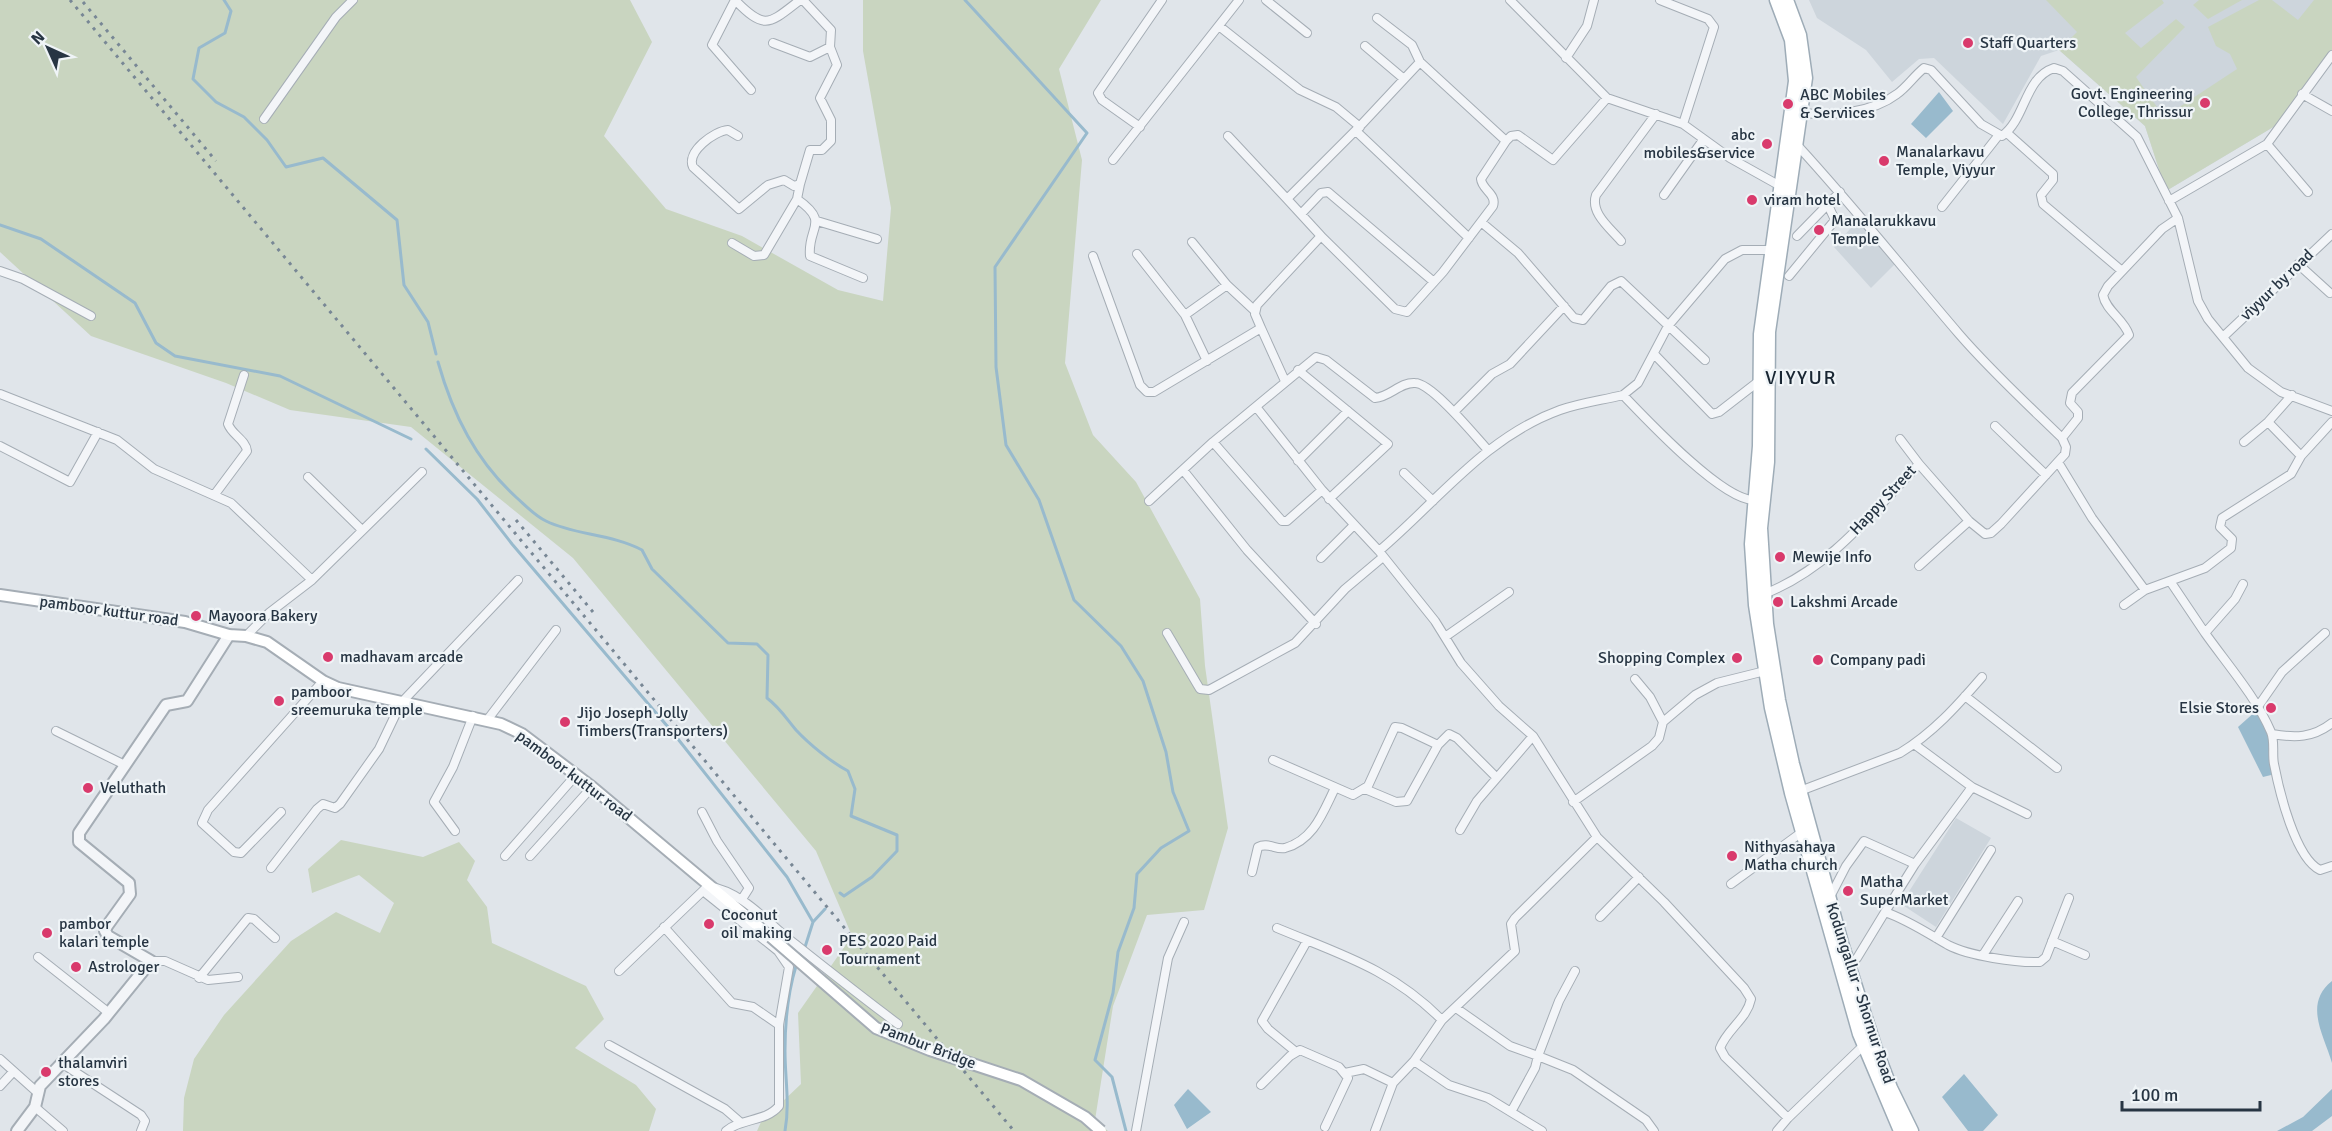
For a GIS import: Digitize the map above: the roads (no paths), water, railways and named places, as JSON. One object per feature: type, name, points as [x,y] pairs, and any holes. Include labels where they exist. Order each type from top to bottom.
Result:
[{"type":"main road","name":"Kodungallur - Shornur Road","points":[[1776,0],[1791,40],[1795,62],[1795,130],[1798,146],[1769,332],[1768,462],[1761,528],[1759,595],[1765,671],[1779,749],[1864,1045],[1900,1131]]},
{"type":"main road","name":"Kodungallur - Shornur Road","points":[[1787,0],[1803,50],[1806,78],[1803,113],[1795,130],[1782,187],[1760,334],[1759,446],[1753,500],[1751,562],[1800,790],[1849,966],[1875,1049],[1890,1088],[1912,1131]]},
{"type":"main road","name":"pamboor kuttur road","points":[[0,595],[185,622],[229,635],[246,636],[267,642],[323,681],[348,691],[488,719],[522,734],[592,787],[705,889],[771,937]]},
{"type":"main road","name":"Pambur Bridge","points":[[771,937],[876,1028],[930,1050],[1022,1080],[1085,1117],[1101,1131]]},
{"type":"street","points":[[264,118],[336,17],[352,0]]},
{"type":"street","points":[[732,243],[754,256],[764,255],[797,200],[810,150],[822,150],[831,141],[831,120],[820,98],[837,65],[830,47],[831,30],[802,0],[779,16],[763,21],[755,20],[735,0],[712,45],[751,90]]},
{"type":"street","points":[[1140,127],[1102,100],[1098,93],[1162,0]]},
{"type":"street","points":[[1113,160],[1239,0]]},
{"type":"street","points":[[1266,0],[1307,33]]},
{"type":"street","points":[[1510,0],[1607,98],[1683,124],[1703,140],[1782,187]]},
{"type":"street","points":[[1566,58],[1587,26],[1594,0]]},
{"type":"street","points":[[1660,0],[1708,20],[1714,27],[1683,124]]},
{"type":"street","points":[[1377,18],[1412,45],[1420,62],[1506,141]]},
{"type":"street","points":[[1220,26],[1300,90],[1336,107],[1469,238]]},
{"type":"street","points":[[773,43],[810,57],[830,47]]},
{"type":"street","points":[[1365,46],[1404,79]]},
{"type":"street","points":[[2169,201],[2267,144],[2332,56]]},
{"type":"street","points":[[1287,199],[1358,129],[1420,62]]},
{"type":"street","points":[[1942,207],[1998,136],[2007,133],[2037,79],[2054,68],[2063,71],[2137,137],[2178,218],[2198,301],[2248,369],[2282,392],[2332,411]]},
{"type":"street","points":[[1803,113],[1819,115],[1862,110],[1884,103],[1919,72],[1927,69],[1957,101],[1998,136]]},
{"type":"street","points":[[2302,94],[2332,111]]},
{"type":"street","points":[[1228,136],[1321,236],[1402,313],[1412,309],[1495,202],[1481,183],[1483,173],[1506,141],[1511,136],[1518,135],[1553,160],[1607,98]]},
{"type":"street","points":[[1621,241],[1596,211],[1593,203],[1596,195],[1656,114]]},
{"type":"street","points":[[738,136],[728,130],[722,130],[694,152],[691,161],[693,167],[734,208],[743,207],[773,183],[783,180],[794,186],[800,184]]},
{"type":"street","points":[[2007,133],[2053,174],[2053,180],[2041,195],[2041,201],[2084,241],[2122,271]]},
{"type":"street","points":[[1664,195],[1703,140]]},
{"type":"street","points":[[2267,144],[2308,192]]},
{"type":"street","points":[[1798,146],[1840,192],[1959,334],[2062,438],[2066,447],[2066,454],[1991,533],[1979,532],[1919,464]]},
{"type":"street","points":[[1301,214],[1321,193],[1328,192],[1434,282]]},
{"type":"street","points":[[1797,236],[1840,192]]},
{"type":"street","points":[[797,200],[811,210],[817,221],[810,256],[863,278]]},
{"type":"street","points":[[1789,276],[1835,220],[1828,205]]},
{"type":"street","points":[[2062,438],[2078,418],[2070,399],[2072,393],[2129,335],[2127,328],[2104,303],[2103,295],[2122,271],[2162,229],[2178,218]]},
{"type":"street","points":[[817,221],[877,239]]},
{"type":"street","points":[[1481,222],[1518,253],[1574,318],[1582,320],[1611,286],[1622,281],[1705,360]]},
{"type":"street","name":"viyyur by road","points":[[2223,337],[2332,234]]},
{"type":"street","points":[[1255,311],[1321,236]]},
{"type":"street","points":[[1192,242],[1227,285],[1255,311],[1285,381]]},
{"type":"street","points":[[1167,633],[1200,689],[1209,690],[1295,643],[1316,624],[1345,589],[1487,450],[1517,431],[1560,410],[1623,395],[1638,383],[1668,326],[1734,253],[1742,250],[1771,250]]},
{"type":"street","points":[[1137,254],[1185,315],[1207,362]]},
{"type":"street","points":[[1093,256],[1128,357],[1144,390],[1154,392],[1261,328]]},
{"type":"street","points":[[2298,264],[2330,293]]},
{"type":"street","points":[[0,271],[23,279],[91,316]]},
{"type":"street","points":[[1185,315],[1227,285]]},
{"type":"street","points":[[1454,412],[1492,374],[1510,364],[1563,306]]},
{"type":"street","points":[[1654,354],[1712,414],[1719,412],[1759,381]]},
{"type":"street","points":[[1149,501],[1214,441],[1257,408],[1285,381],[1316,357],[1321,358],[1376,398],[1409,383],[1419,384],[1454,412],[1487,450]]},
{"type":"street","points":[[1298,370],[1388,446],[1329,499]]},
{"type":"street","points":[[215,494],[247,451],[245,444],[232,432],[228,424],[244,375]]},
{"type":"street","points":[[1623,395],[1688,460],[1742,498],[1753,500]]},
{"type":"street","points":[[2244,442],[2268,422],[2292,395]]},
{"type":"street","points":[[1,396],[117,440],[154,469],[231,503],[256,524],[312,580]]},
{"type":"street","points":[[1257,408],[1329,499],[1381,554],[1445,637],[1461,663],[1499,706],[1533,736],[1597,837],[1720,960],[1744,988],[1751,999],[1749,1010],[1723,1040],[1720,1048],[1725,1058],[1788,1118]]},
{"type":"street","points":[[1298,461],[1348,411]]},
{"type":"street","points":[[2268,422],[2301,456]]},
{"type":"street","points":[[2124,605],[2145,590],[2205,568],[2231,548],[2232,539],[2220,527],[2222,518],[2291,474],[2301,456],[2332,422]]},
{"type":"street","points":[[1995,426],[2046,475]]},
{"type":"street","points":[[0,446],[70,482],[98,432]]},
{"type":"street","name":"Happy Street","points":[[1759,595],[1788,584],[1829,557],[1919,464],[1900,439]]},
{"type":"street","points":[[1214,441],[1282,521],[1287,521],[1322,490]]},
{"type":"street","points":[[2058,462],[2092,518],[2145,590]]},
{"type":"street","points":[[1183,470],[1247,550],[1316,624]]},
{"type":"street","points":[[246,636],[269,613],[312,580],[422,472]]},
{"type":"street","points":[[1404,474],[1433,501]]},
{"type":"street","points":[[308,477],[362,530]]},
{"type":"street","points":[[1919,566],[1969,521]]},
{"type":"street","points":[[1321,558],[1353,526]]},
{"type":"street","points":[[271,868],[317,809],[323,804],[335,808],[340,804],[379,749],[401,703],[518,580]]},
{"type":"street","points":[[2170,581],[2257,708],[2272,734],[2274,765],[2288,822],[2310,865],[2320,870],[2332,866]]},
{"type":"street","points":[[2205,633],[2235,599],[2243,584]]},
{"type":"street","points":[[1445,637],[1509,592]]},
{"type":"street","points":[[488,719],[556,630]]},
{"type":"street","points":[[2257,708],[2283,672],[2325,633]]},
{"type":"street","points":[[229,635],[188,701],[166,705],[78,837],[86,851],[129,883],[130,894],[107,926],[105,931],[108,936],[151,961],[165,961],[199,978],[208,980],[238,977]]},
{"type":"street","points":[[1573,802],[1652,746],[1659,738],[1663,722],[1695,695],[1717,683],[1765,671]]},
{"type":"street","points":[[1800,790],[1900,753],[1944,721],[1982,677]]},
{"type":"street","points":[[1635,679],[1650,697],[1663,722]]},
{"type":"street","points":[[281,812],[241,853],[234,852],[202,824],[203,817],[323,681]]},
{"type":"street","points":[[1965,696],[2057,768]]},
{"type":"street","points":[[455,831],[434,802],[453,767],[473,717]]},
{"type":"street","points":[[2272,734],[2295,738],[2320,732],[2332,723]]},
{"type":"street","points":[[1273,760],[1353,795],[1365,789],[1395,727],[1438,745]]},
{"type":"street","points":[[56,731],[125,765]]},
{"type":"street","points":[[1365,789],[1396,802],[1407,801],[1438,745],[1446,735],[1453,735],[1496,777]]},
{"type":"street","points":[[1460,830],[1477,801],[1533,736]]},
{"type":"street","points":[[1914,744],[1972,787],[2027,814]]},
{"type":"street","points":[[505,856],[576,775]]},
{"type":"street","points":[[530,856],[592,787]]},
{"type":"street","points":[[1849,966],[1857,958],[1915,864],[1972,787]]},
{"type":"street","points":[[1252,872],[1256,850],[1261,845],[1285,848],[1311,833],[1335,788]]},
{"type":"street","points":[[702,812],[717,841],[749,888],[742,899]]},
{"type":"street","points":[[1731,884],[1802,832]]},
{"type":"street","points":[[1375,1131],[1393,1083],[1414,1061],[1442,1020],[1515,951],[1511,924],[1515,918],[1597,837]]},
{"type":"street","points":[[1830,897],[1851,858],[1864,841],[1915,864]]},
{"type":"street","points":[[1936,938],[1991,850]]},
{"type":"street","points":[[1600,917],[1639,877]]},
{"type":"street","points":[[705,889],[788,963],[780,1025],[779,1106],[766,1116],[740,1122],[726,1131]]},
{"type":"street","points":[[619,971],[705,889],[725,889],[742,899],[795,944],[898,1024]]},
{"type":"street","points":[[1885,912],[1904,918],[1950,946],[1983,955],[2040,962],[2052,941],[2069,898]]},
{"type":"street","points":[[1983,955],[2018,901]]},
{"type":"street","points":[[199,978],[248,918],[254,919],[275,938]]},
{"type":"street","points":[[1136,1131],[1168,958],[1184,922]]},
{"type":"street","points":[[664,927],[732,1003],[753,1007],[780,1025]]},
{"type":"street","points":[[1278,928],[1374,968],[1414,992],[1442,1020]]},
{"type":"street","points":[[1307,940],[1262,1021],[1268,1029],[1296,1052],[1310,1053],[1339,1067],[1345,1073],[1346,1084],[1325,1127]]},
{"type":"street","points":[[2052,941],[2085,955]]},
{"type":"street","points":[[38,957],[110,1013]]},
{"type":"street","points":[[17,1131],[35,1107],[40,1086],[110,1013],[151,961]]},
{"type":"street","points":[[1511,1112],[1535,1068],[1559,1001],[1575,971]]},
{"type":"street","points":[[1456,1008],[1501,1041],[1573,1070],[1646,1120],[1654,1131]]},
{"type":"street","points":[[609,1045],[724,1109],[740,1122]]},
{"type":"street","points":[[1777,1131],[1864,1045]]},
{"type":"street","points":[[1261,1085],[1296,1052]]},
{"type":"street","points":[[0,1059],[38,1093]]},
{"type":"street","points":[[1414,1061],[1449,1086],[1488,1098],[1542,1131]]},
{"type":"street","points":[[63,1064],[141,1115],[145,1120],[141,1131]]},
{"type":"street","points":[[1345,1073],[1364,1069],[1393,1083]]},
{"type":"street","points":[[0,1086],[13,1072]]},
{"type":"street","points":[[35,1107],[63,1131]]},
{"type":"water","points":[[1939,92],[1953,111],[1926,138],[1911,124]]},
{"type":"water","points":[[2256,711],[2269,734],[2275,774],[2263,777],[2238,727]]},
{"type":"water","points":[[2332,981],[2332,1063],[2321,1031],[2317,1010],[2323,990]]},
{"type":"water","points":[[1964,1074],[1998,1115],[1983,1131],[1968,1131],[1942,1097]]},
{"type":"water","points":[[1188,1089],[1211,1112],[1187,1129],[1174,1105]]},
{"type":"water","points":[[2332,1089],[2332,1116],[2312,1131],[2277,1131],[2303,1117]]},
{"type":"waterway","points":[[224,0],[231,11],[225,33],[199,48],[193,79],[216,102],[244,117],[267,140],[286,167],[323,158],[397,220],[404,285],[428,322],[436,354]]},
{"type":"waterway","points":[[965,0],[1087,133],[995,267],[996,367],[1006,445],[1039,500],[1074,600],[1121,646],[1143,681],[1166,752],[1173,792],[1189,831],[1161,848],[1137,874],[1134,908],[1118,952],[1113,993],[1095,1060],[1112,1077],[1126,1131]]},
{"type":"waterway","points":[[0,225],[41,239],[135,303],[156,343],[175,356],[280,376],[411,439]]},
{"type":"waterway","points":[[438,362],[459,419],[478,453],[502,484],[531,511],[557,526],[618,541],[642,550],[652,569],[728,643],[757,644],[768,655],[767,698],[807,741],[848,771],[855,789],[851,816],[897,835],[897,851],[872,877],[844,896],[840,893]]},
{"type":"waterway","points":[[426,449],[477,499],[512,544],[674,734],[787,877],[813,922]]},
{"type":"waterway","points":[[805,947],[813,922],[825,909]]},
{"type":"waterway","points":[[785,1131],[786,1030],[789,997],[796,966]]},
{"type":"railway","points":[[70,0],[1014,1131]]},
{"type":"railway","points":[[83,2],[216,161]]},
{"type":"railway","points":[[516,520],[593,612]]},
{"type":"place","name":"Staff Quarters","points":[[1968,43]]},
{"type":"place","name":"Govt. Engineering College, Thrissur","points":[[2205,103]]},
{"type":"place","name":"ABC Mobiles & Serviices","points":[[1788,104]]},
{"type":"place","name":"abc mobiles&service","points":[[1767,144]]},
{"type":"place","name":"Manalarkavu Temple, Viyyur","points":[[1884,161]]},
{"type":"place","name":"viram hotel","points":[[1752,200]]},
{"type":"place","name":"Manalarukkavu Temple","points":[[1819,230]]},
{"type":"place","name":"Mewije Info","points":[[1780,557]]},
{"type":"place","name":"Lakshmi Arcade","points":[[1778,602]]},
{"type":"place","name":"Mayoora Bakery","points":[[196,616]]},
{"type":"place","name":"madhavam arcade","points":[[328,657]]},
{"type":"place","name":"Shopping Complex","points":[[1737,658]]},
{"type":"place","name":"Company padi","points":[[1818,660]]},
{"type":"place","name":"pamboor sreemuruka temple","points":[[279,701]]},
{"type":"place","name":"Elsie Stores","points":[[2271,708]]},
{"type":"place","name":"Jijo Joseph Jolly Timbers(Transporters)","points":[[565,722]]},
{"type":"place","name":"Veluthath","points":[[88,788]]},
{"type":"place","name":"Nithyasahaya Matha church","points":[[1732,856]]},
{"type":"place","name":"Matha SuperMarket","points":[[1848,891]]},
{"type":"place","name":"Coconut oil making","points":[[709,924]]},
{"type":"place","name":"pambor kalari temple","points":[[47,933]]},
{"type":"place","name":"PES 2020 Paid Tournament","points":[[827,950]]},
{"type":"place","name":"Astrologer","points":[[76,967]]},
{"type":"place","name":"thalamviri stores","points":[[46,1072]]},
{"type":"district","name":"VIYYUR","points":[[1801,377]]}]
